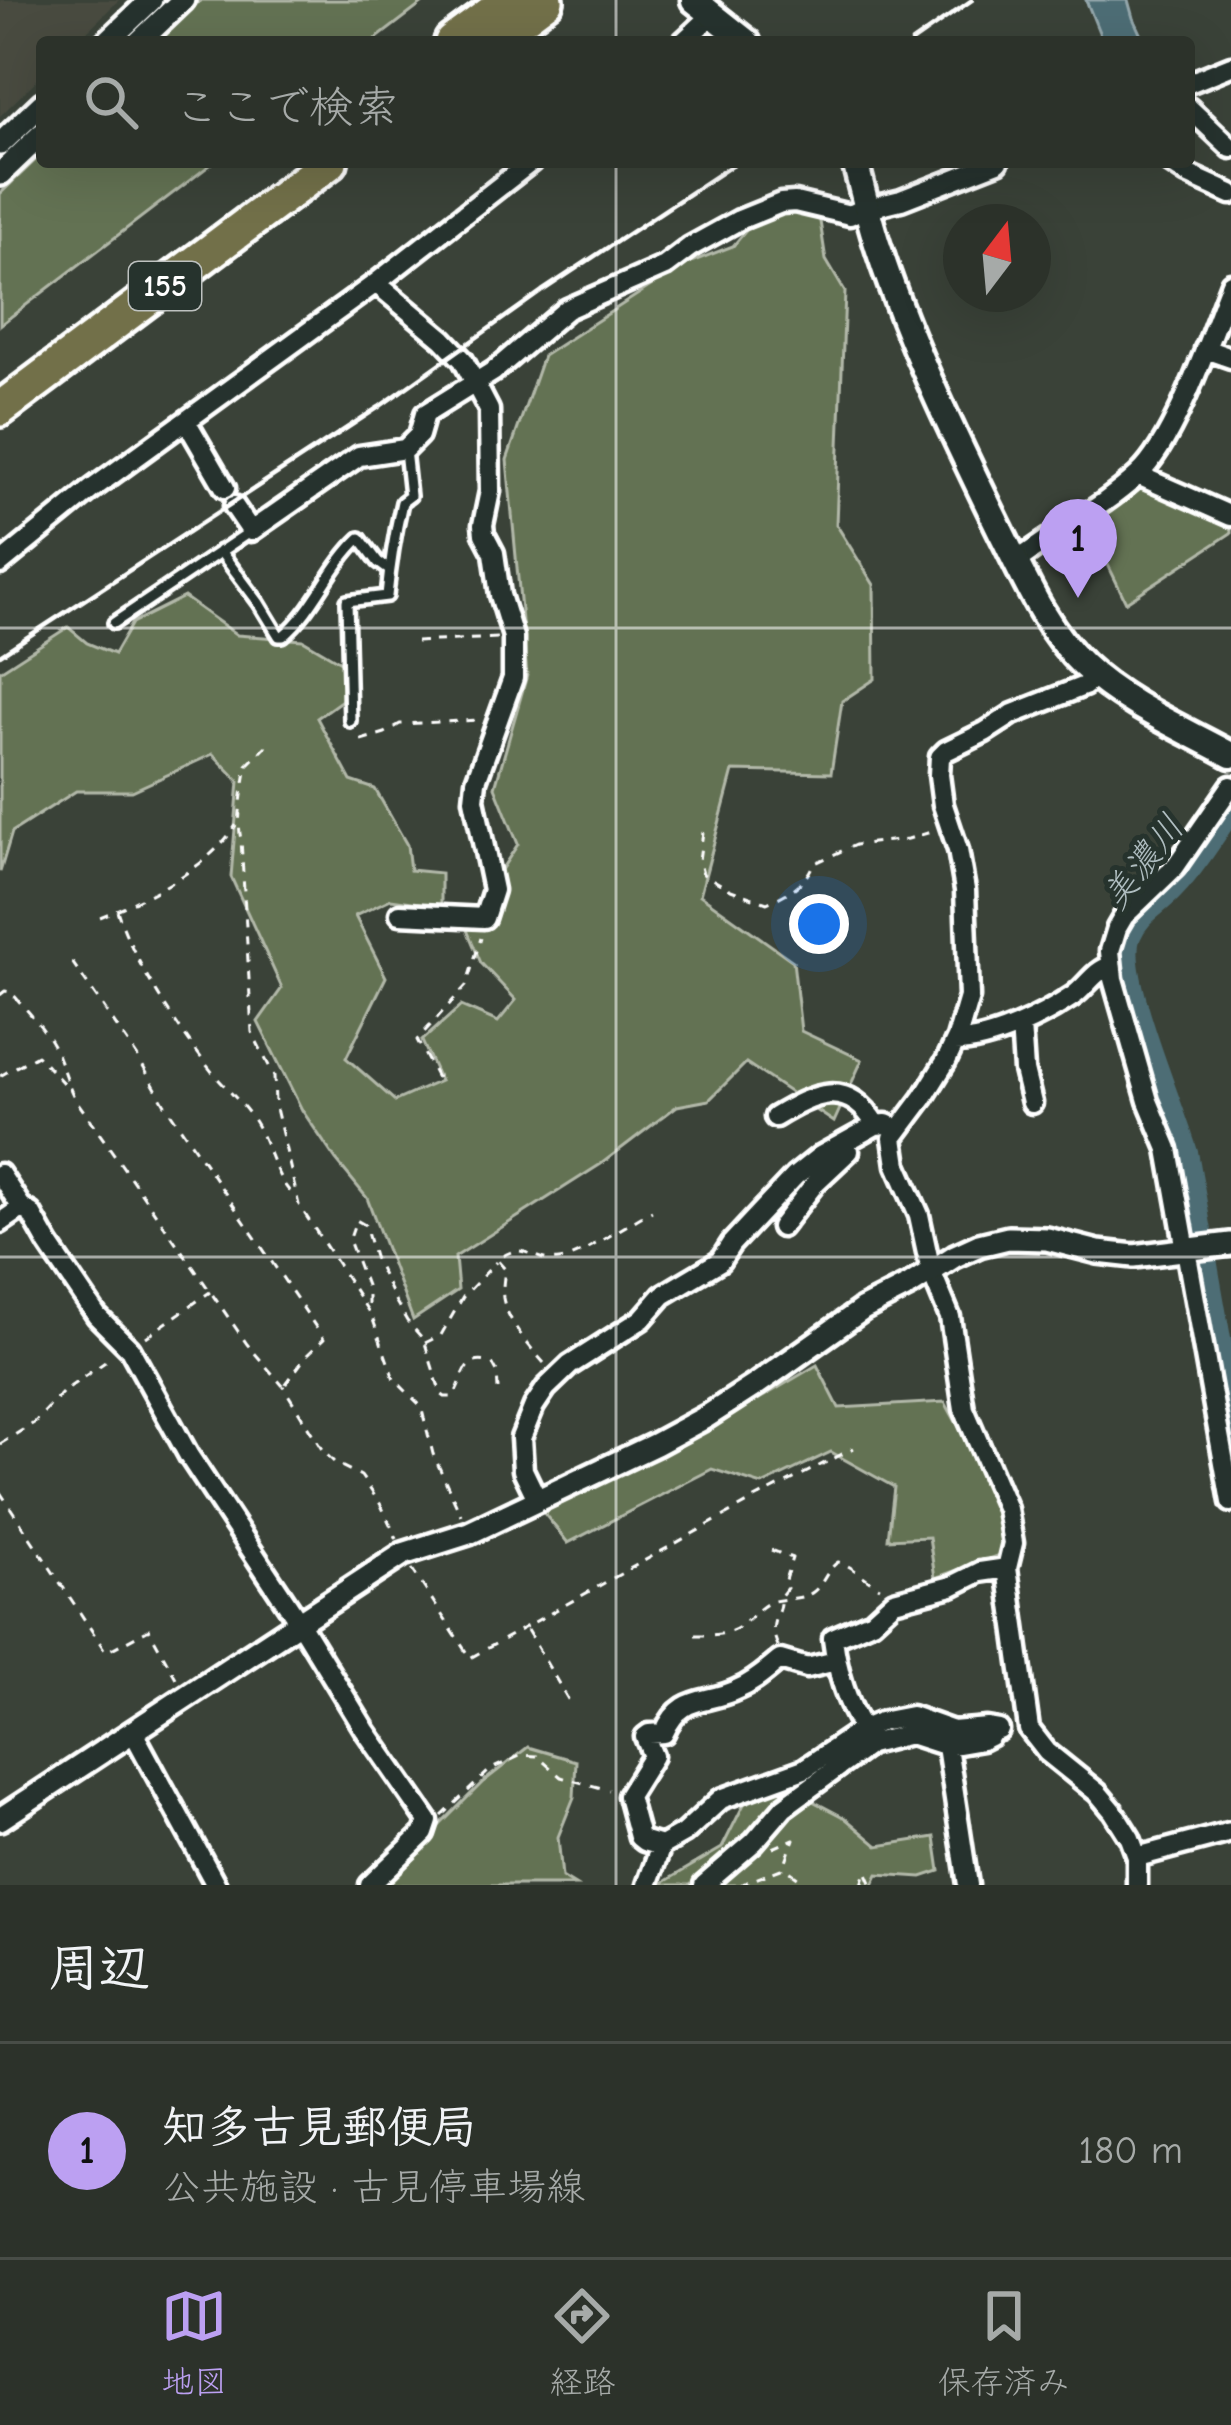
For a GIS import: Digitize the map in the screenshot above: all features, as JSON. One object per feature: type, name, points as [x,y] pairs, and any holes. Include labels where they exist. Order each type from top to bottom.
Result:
[{"type":"highway","points":[[460,36],[509,0]]},
{"type":"highway","points":[[498,36],[546,0]]},
{"type":"highway","name":"155","points":[[0,382],[288,168]]},
{"type":"highway","name":"155","points":[[0,409],[322,168]]},
{"type":"main road","points":[[703,8],[738,36]]},
{"type":"main road","points":[[857,168],[877,246],[904,320],[1016,562],[1052,626],[1084,667],[1128,698],[1231,755]]},
{"type":"street","points":[[113,36],[151,0]]},
{"type":"street","points":[[145,36],[183,0]]},
{"type":"street","points":[[686,36],[703,8]]},
{"type":"street","points":[[1195,81],[1231,66]]},
{"type":"street","points":[[0,144],[36,110]]},
{"type":"street","points":[[1195,114],[1231,148]]},
{"type":"street","points":[[0,174],[36,140]]},
{"type":"street","points":[[0,564],[92,489],[376,283],[523,168]]},
{"type":"street","points":[[186,421],[251,531],[359,456],[405,449],[419,435],[425,414],[494,371],[567,309],[664,266],[739,220],[795,202],[850,215],[983,168]]},
{"type":"street","points":[[1178,168],[1231,194]]},
{"type":"street","points":[[376,283],[463,361],[489,410],[490,491],[484,534],[494,553],[513,637],[513,678],[476,781],[475,799],[494,890],[484,918],[400,914]]},
{"type":"street","points":[[1016,562],[1105,502],[1151,460],[1173,421],[1231,283]]},
{"type":"street","points":[[1204,349],[1231,358]]},
{"type":"street","points":[[1138,475],[1231,516]]},
{"type":"street","points":[[781,1227],[816,1181],[847,1152],[895,1133],[923,1098],[955,1042],[969,997],[965,890],[943,805],[940,757],[1013,714],[1084,686],[1097,676]]},
{"type":"street","points":[[1231,786],[1175,867],[1124,916],[1112,940],[1110,966],[1148,1101],[1168,1149],[1231,1502]]},
{"type":"street","points":[[955,1042],[1021,1025],[1068,999],[1110,966]]},
{"type":"street","points":[[1021,1025],[1032,1102]]},
{"type":"street","points":[[776,1117],[808,1097],[827,1093],[854,1100],[876,1125]]},
{"type":"street","points":[[538,1501],[523,1470],[521,1438],[534,1406],[557,1378],[588,1352],[631,1327],[672,1289],[720,1261],[730,1244],[820,1156],[886,1124],[895,1133],[897,1165],[919,1215],[931,1271],[950,1317],[964,1409],[1006,1509],[1013,1544],[1007,1568],[1029,1729],[1113,1811],[1137,1857],[1137,1885]]},
{"type":"street","points":[[0,1174],[97,1316],[129,1348],[189,1456],[364,1730],[428,1821],[424,1832],[372,1884]]},
{"type":"street","points":[[0,1223],[22,1208]]},
{"type":"street","points":[[0,1819],[403,1554],[469,1532],[538,1501],[706,1417],[863,1309],[979,1245],[1009,1238],[1047,1239],[1134,1256],[1231,1244]]},
{"type":"street","points":[[863,1729],[836,1661],[833,1639],[872,1621],[896,1600],[952,1586],[980,1572],[1007,1568]]},
{"type":"street","points":[[661,1846],[640,1837],[628,1796],[653,1756],[645,1738],[664,1733],[675,1711],[686,1704],[735,1691],[777,1661],[807,1668],[836,1661]]},
{"type":"street","points":[[647,1885],[661,1846],[721,1799],[804,1769],[880,1722],[911,1717],[953,1731],[1029,1729]]},
{"type":"street","points":[[704,1885],[784,1807],[870,1744],[910,1734],[947,1746],[982,1740],[999,1730]]},
{"type":"street","points":[[134,1732],[216,1885]]},
{"type":"street","points":[[947,1746],[968,1885]]},
{"type":"street","points":[[1137,1857],[1231,1832]]},
{"type":"lane","points":[[350,721],[347,601],[387,596],[393,540],[402,502],[410,496],[405,449]]},
{"type":"lane","points":[[114,623],[251,531]]},
{"type":"lane","points":[[220,551],[283,636],[304,619],[345,552],[360,538],[389,570]]},
{"type":"path","points":[[416,642],[513,637]]},
{"type":"path","points":[[361,740],[400,724],[498,721]]},
{"type":"path","points":[[100,917],[166,886],[213,852],[237,824],[247,764],[266,746]]},
{"type":"path","points":[[237,824],[251,1032],[274,1076],[275,1104],[298,1199],[366,1306],[394,1379],[421,1406],[433,1454],[469,1532]]},
{"type":"path","points":[[704,832],[699,860],[703,874],[767,903],[800,884],[813,864],[855,844],[908,839],[950,827]]},
{"type":"path","points":[[117,910],[154,986],[203,1060],[257,1125],[280,1177],[298,1199]]},
{"type":"path","points":[[437,1078],[417,1040],[466,986],[484,918]]},
{"type":"path","points":[[73,962],[325,1339],[284,1386]]},
{"type":"path","points":[[0,994],[11,992],[44,1031],[68,1084],[247,1344],[284,1386],[323,1451],[361,1476],[381,1505],[403,1554],[470,1658],[854,1448]]},
{"type":"path","points":[[0,1076],[37,1055],[61,1084],[68,1084]]},
{"type":"path","points":[[425,1343],[441,1335],[463,1297],[511,1250],[556,1261],[652,1211]]},
{"type":"path","points":[[366,1306],[368,1291],[349,1240],[356,1220],[365,1225],[393,1297],[425,1343],[438,1388],[446,1397],[453,1397],[464,1371],[479,1360],[492,1364],[498,1389]]},
{"type":"path","points":[[497,1260],[505,1269],[503,1298],[518,1334],[557,1378]]},
{"type":"path","points":[[0,1444],[34,1424],[64,1391],[211,1292]]},
{"type":"path","points":[[0,1492],[106,1652],[149,1628],[186,1697]]},
{"type":"path","points":[[771,1550],[792,1558],[784,1583],[787,1588],[772,1625],[783,1660]]},
{"type":"path","points":[[694,1635],[740,1628],[766,1604],[807,1595],[838,1562],[896,1600]]},
{"type":"path","points":[[525,1627],[572,1706]]},
{"type":"path","points":[[428,1826],[491,1768],[522,1754],[537,1756],[561,1777],[628,1796]]},
{"type":"path","points":[[758,1837],[770,1849],[794,1839],[783,1870]]},
{"type":"path","points":[[740,1885],[783,1870],[809,1885]]},
{"type":"path","points":[[862,1885],[866,1870],[872,1885]]},
{"type":"shaded area","points":[[0,0],[119,0],[82,36],[36,36],[36,81],[0,116]]},
{"type":"green space","points":[[201,0],[427,0],[380,36],[163,36]]},
{"type":"green space","points":[[36,160],[36,168],[206,168],[0,325],[0,194]]},
{"type":"green space","points":[[770,202],[819,215],[826,260],[845,292],[836,524],[874,585],[875,679],[842,701],[831,773],[733,771],[700,895],[793,961],[801,1031],[862,1060],[834,1122],[746,1063],[709,1100],[677,1106],[601,1164],[455,1257],[458,1290],[413,1320],[367,1198],[302,1110],[258,1022],[282,988],[231,877],[239,781],[213,754],[132,791],[76,791],[12,832],[0,872],[0,671],[68,627],[87,643],[114,654],[132,623],[184,597],[237,635],[303,640],[344,664],[342,700],[317,718],[351,781],[375,789],[407,845],[410,870],[441,873],[441,906],[391,899],[355,916],[386,977],[346,1058],[395,1101],[440,1081],[422,1041],[461,1006],[498,1022],[516,1000],[481,963],[465,925],[518,844],[495,787],[527,675],[507,460],[543,356],[683,265],[733,246]]},
{"type":"green space","points":[[1138,475],[1231,516],[1231,533],[1126,602],[1084,515]]},
{"type":"green space","points":[[817,1365],[839,1408],[945,1402],[1002,1505],[1005,1553],[935,1578],[929,1537],[888,1539],[894,1487],[831,1452],[762,1485],[712,1469],[568,1543],[543,1512],[708,1429]]},
{"type":"green space","points":[[528,1747],[576,1761],[574,1797],[558,1837],[562,1877],[575,1885],[380,1885],[483,1782]]},
{"type":"green space","points":[[808,1776],[811,1800],[845,1818],[878,1846],[935,1837],[940,1871],[922,1877],[878,1874],[873,1885],[659,1885],[722,1848],[747,1798]]},
{"type":"water","points":[[1086,0],[1128,0],[1141,36],[1101,36]]},
{"type":"waterway","name":"美濃川","points":[[1231,806],[1179,879],[1137,920],[1128,934],[1125,953],[1135,1009],[1185,1155],[1223,1370],[1231,1459]]},
{"type":"railway","points":[[921,36],[972,0]]},
{"type":"railway","points":[[0,655],[379,407],[728,168]]},
{"type":"place","name":"知多古見郵便局","points":[[1078,598]]}]
